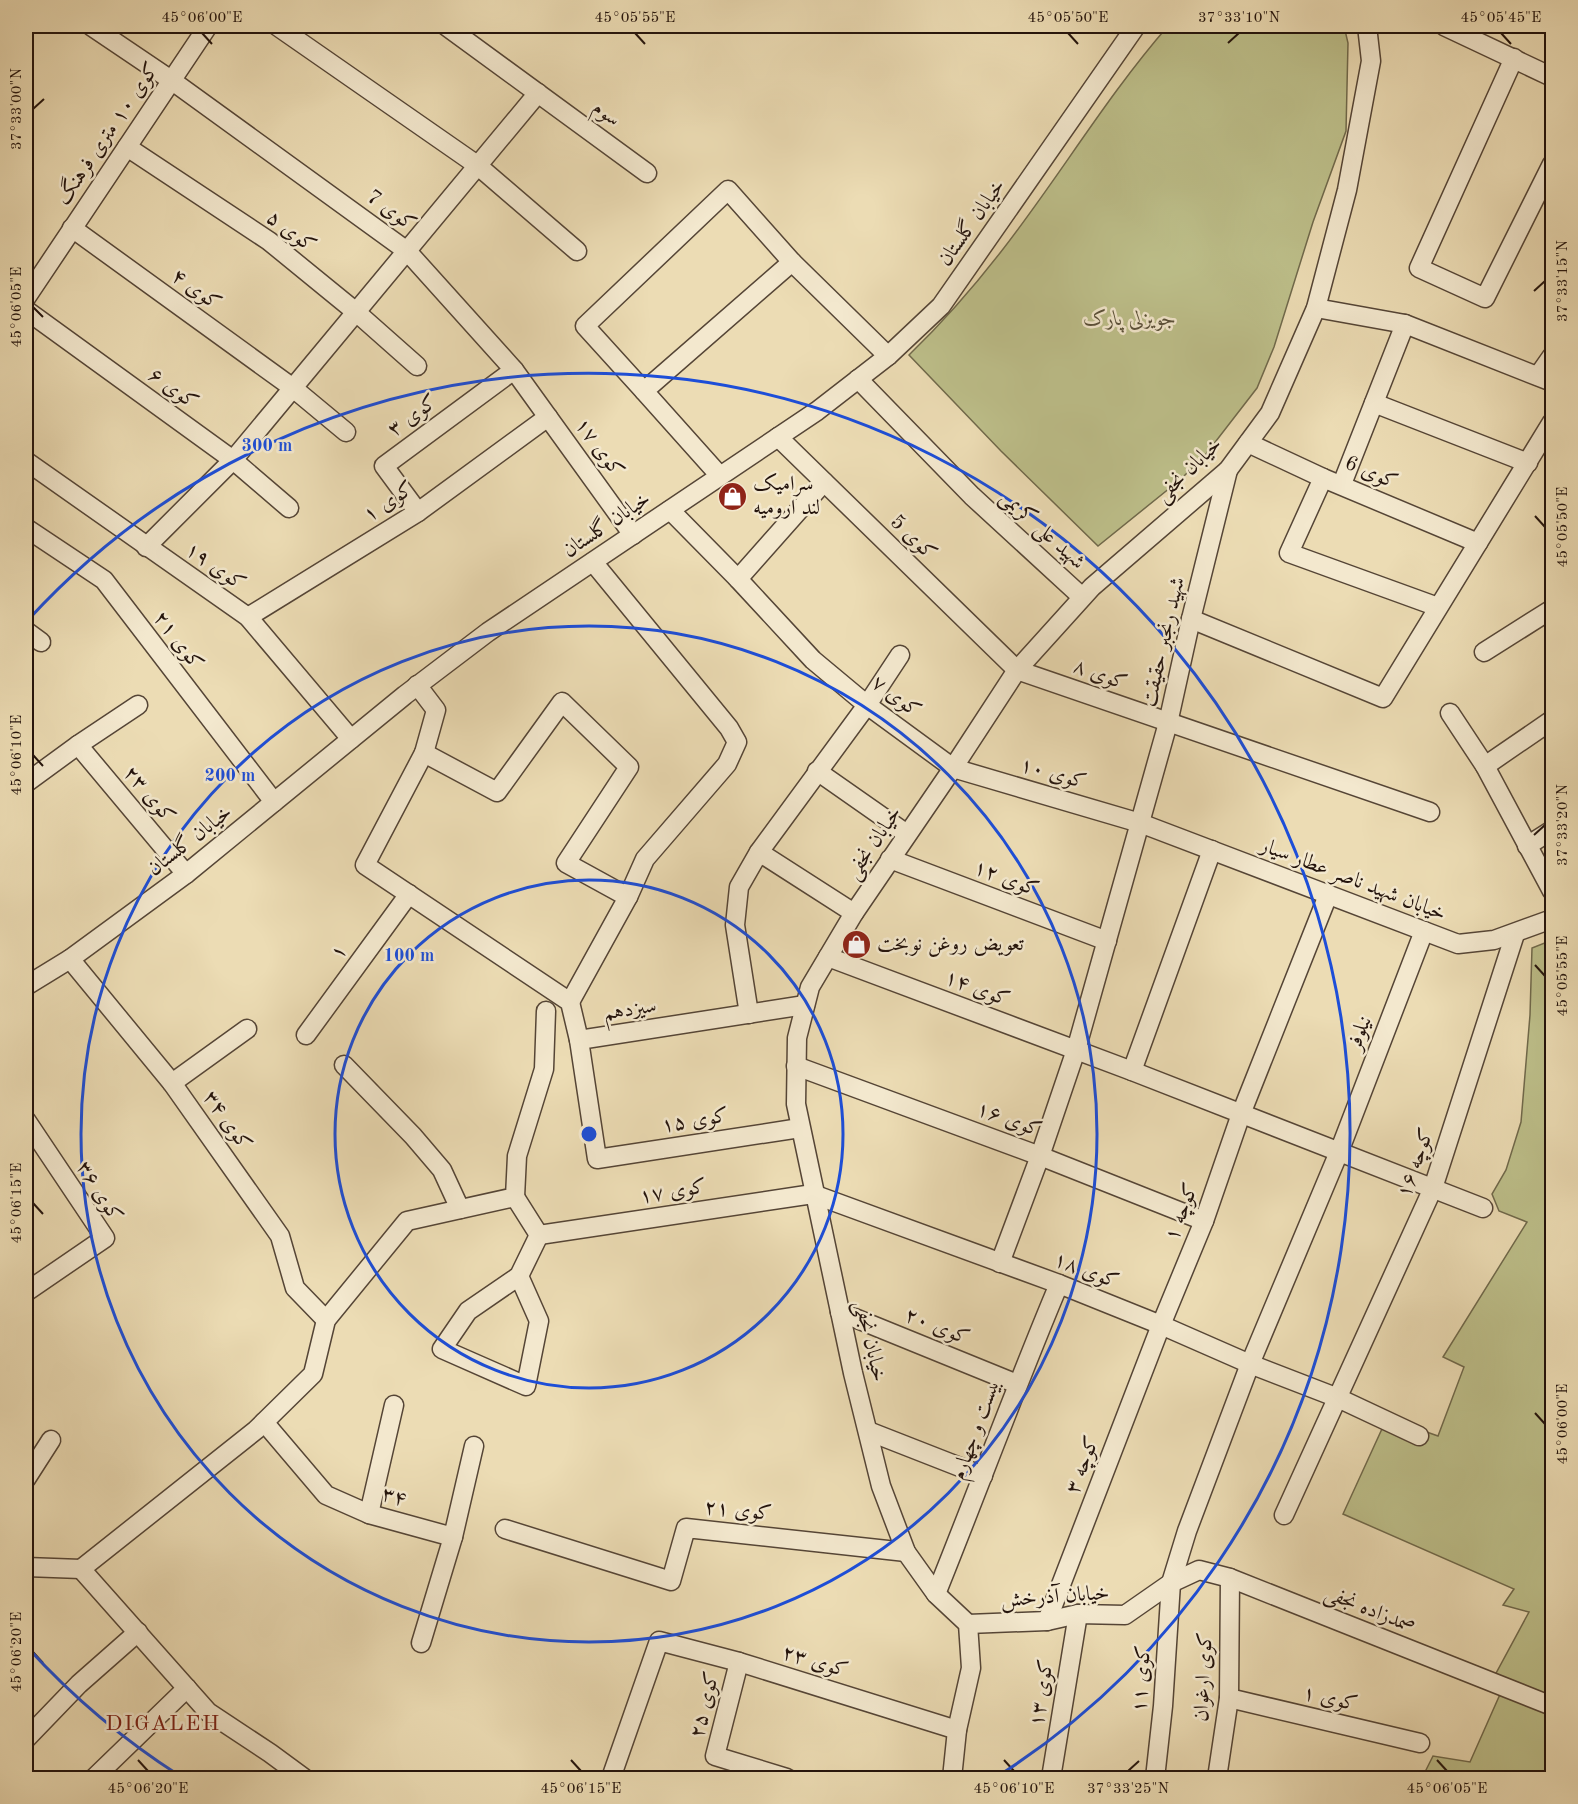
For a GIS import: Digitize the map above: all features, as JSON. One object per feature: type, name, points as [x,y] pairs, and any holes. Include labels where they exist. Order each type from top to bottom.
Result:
[{"type":"street","name":"کوی 7","points":[[91,26],[171,80],[407,251],[514,370],[548,417]]},
{"type":"street","name":"کوی ۱۰ متری فرهنگ","points":[[26,298],[208,26]]},
{"type":"street","points":[[277,26],[477,165],[577,251]]},
{"type":"street","name":"سوم","points":[[446,26],[647,172]]},
{"type":"street","name":"خیابان گلستان","points":[[26,986],[70,959],[186,874],[417,685],[488,632],[778,437],[888,356],[941,306],[1136,26]]},
{"type":"street","name":"خیابان نجفی","points":[[968,1624],[936,1594],[906,1552],[881,1486],[813,1194],[796,1104],[797,1038],[805,1005],[810,987],[854,913],[1017,670],[1082,597],[1228,470],[1270,413],[1317,308],[1347,190],[1371,61],[1367,26]]},
{"type":"street","points":[[1444,26],[1552,77]]},
{"type":"street","points":[[1514,58],[1419,268],[1485,298],[1552,164]]},
{"type":"street","points":[[146,547],[233,460],[538,93]]},
{"type":"street","name":"کوی ۵","points":[[126,147],[269,242],[356,312],[417,366]]},
{"type":"street","points":[[720,476],[585,326],[728,190],[792,262],[888,356]]},
{"type":"street","name":"کوی ۴","points":[[72,228],[293,388],[346,432]]},
{"type":"street","points":[[644,392],[792,262]]},
{"type":"street","points":[[1317,308],[1405,324],[1545,379],[1552,356]]},
{"type":"street","name":"کوی ۶","points":[[26,310],[233,460],[290,508]]},
{"type":"street","points":[[1342,484],[1405,324]]},
{"type":"street","name":"کوی ۳","points":[[418,512],[384,466],[514,370]]},
{"type":"street","name":"شهید علی کریمی","points":[[858,379],[972,496],[1082,597]]},
{"type":"street","points":[[1374,403],[1527,463]]},
{"type":"street","name":"کوی ۱","points":[[248,617],[418,512],[548,417]]},
{"type":"street","name":"کوی ۱۷","points":[[548,417],[633,535]]},
{"type":"street","points":[[1191,619],[1383,698],[1552,422]]},
{"type":"street","name":"کوی 5","points":[[778,437],[1017,670]]},
{"type":"street","name":"کوی 6","points":[[1248,443],[1323,478],[1342,484],[1478,543]]},
{"type":"street","name":"کوی ۱۹","points":[[26,461],[248,617],[351,740]]},
{"type":"street","name":"شهید رنجبر حقیقت","points":[[1000,1263],[1076,1050],[1168,723],[1228,470]]},
{"type":"street","points":[[1323,478],[1289,553],[1438,607]]},
{"type":"street","points":[[738,579],[824,482]]},
{"type":"street","name":"کوی ۷","points":[[670,510],[813,660],[867,705],[953,768]]},
{"type":"street","name":"کوی ۲۱","points":[[26,528],[104,580],[274,802]]},
{"type":"street","points":[[579,1040],[570,1002],[628,897],[645,859],[727,764],[737,742],[729,728],[593,562]]},
{"type":"street","points":[[1484,652],[1552,609]]},
{"type":"street","points":[[26,631],[41,642]]},
{"type":"street","points":[[749,1014],[735,925],[739,887],[759,852],[867,705],[900,655]]},
{"type":"street","name":"کوی ۸","points":[[1017,670],[1430,812]]},
{"type":"street","points":[[417,685],[436,710],[424,753],[365,865],[570,1002]]},
{"type":"street","points":[[424,753],[497,792],[562,702],[629,767],[566,863],[628,897]]},
{"type":"street","points":[[26,783],[138,705]]},
{"type":"street","points":[[1450,713],[1485,766],[1552,891]]},
{"type":"street","points":[[1485,766],[1552,720]]},
{"type":"street","name":"کوی ۲۳","points":[[78,745],[186,874]]},
{"type":"street","name":"کوی ۱۰","points":[[953,768],[1140,823]]},
{"type":"street","points":[[817,771],[907,834]]},
{"type":"street","name":"خیابان شهید ناصر عطار سیار","points":[[1140,823],[1458,944],[1494,940],[1552,919]]},
{"type":"street","points":[[1527,846],[1552,830]]},
{"type":"street","points":[[1132,1071],[1212,849]]},
{"type":"street","points":[[759,852],[854,913]]},
{"type":"street","name":"کوی ۱۲","points":[[890,859],[1107,941]]},
{"type":"street","name":"۱","points":[[306,1035],[409,894]]},
{"type":"street","name":"کوچه ۱","points":[[1161,1325],[1204,1221],[1241,1114],[1328,895]]},
{"type":"street","name":"نیلوفر","points":[[1250,1364],[1339,1152],[1424,931]]},
{"type":"street","name":"کوچه ۱۶","points":[[1284,1515],[1433,1188],[1515,934]]},
{"type":"street","name":"کوی ۱۴","points":[[828,957],[1132,1071],[1484,1208]]},
{"type":"street","name":"کوی ۳۴","points":[[70,959],[172,1083],[280,1236],[295,1288],[326,1320]]},
{"type":"street","name":"سیزدهم","points":[[597,1159],[579,1040],[805,1005]]},
{"type":"street","points":[[519,1276],[539,1321],[526,1386],[442,1349],[468,1311],[519,1276],[539,1235],[515,1197],[517,1156],[544,1069],[546,1011]]},
{"type":"street","points":[[172,1083],[247,1029]]},
{"type":"street","points":[[344,1065],[413,1136],[442,1170],[460,1209]]},
{"type":"street","name":"کوی ۱۶","points":[[796,1066],[1040,1156],[1204,1221]]},
{"type":"street","name":"کوی ۳۶","points":[[26,1120],[105,1238],[26,1292]]},
{"type":"street","name":"کوی ۱۵","points":[[597,1159],[800,1128]]},
{"type":"street","name":"کوی ۱۷","points":[[539,1235],[813,1194]]},
{"type":"street","name":"کوی ۱۸","points":[[813,1194],[1059,1284],[1250,1364],[1338,1398],[1419,1436]]},
{"type":"street","points":[[26,1567],[81,1569],[264,1422],[314,1374],[326,1320],[407,1221],[515,1197]]},
{"type":"street","name":"بیست و چهارم","points":[[936,1594],[1017,1384],[1059,1284]]},
{"type":"street","name":"کوی ۲۰","points":[[840,1312],[1017,1384]]},
{"type":"street","name":"کوچه ۳","points":[[1047,1621],[1161,1325]]},
{"type":"street","name":"کوی ۱۱","points":[[1155,1779],[1163,1706],[1171,1583],[1187,1531],[1250,1364]]},
{"type":"street","points":[[369,1514],[394,1405]]},
{"type":"street","name":"۳۴","points":[[264,1422],[326,1495],[369,1514],[453,1537]]},
{"type":"street","points":[[868,1431],[983,1476]]},
{"type":"street","points":[[26,1479],[51,1440]]},
{"type":"street","points":[[421,1643],[453,1537],[474,1446]]},
{"type":"street","name":"کوی ۲۱","points":[[505,1529],[671,1581],[686,1528],[906,1552]]},
{"type":"street","points":[[81,1569],[208,1712],[270,1753],[304,1779]]},
{"type":"street","name":"صمدزاده نجفی","points":[[1171,1583],[1199,1570],[1230,1578],[1552,1706]]},
{"type":"street","name":"کوی ارغوان","points":[[1217,1779],[1229,1698],[1230,1578]]},
{"type":"street","name":"خیابان آذرخش","points":[[968,1624],[1047,1621],[1078,1614],[1125,1615],[1171,1583]]},
{"type":"street","name":"کوی ۱۳","points":[[1051,1779],[1078,1614]]},
{"type":"street","points":[[952,1779],[957,1730],[971,1668],[968,1624]]},
{"type":"street","points":[[26,1739],[80,1684],[138,1632]]},
{"type":"street","name":"کوی ۲۳","points":[[611,1779],[658,1641],[740,1662],[957,1730]]},
{"type":"street","name":"کوی ۲۵","points":[[740,1662],[715,1756],[787,1779]]},
{"type":"street","points":[[94,1779],[187,1688]]},
{"type":"street","name":"کوی ۱","points":[[1229,1698],[1420,1743]]},
{"type":"green space","name":"جویزلی پارک","points":[[1168,26],[1344,26],[1348,43],[1346,131],[1313,222],[1274,347],[1257,388],[1206,454],[1181,479],[1098,546],[1001,451],[909,355],[979,280],[1124,81]]},
{"type":"green space","points":[[1552,940],[1552,1778],[1422,1778],[1433,1756],[1470,1762],[1505,1683],[1494,1677],[1529,1612],[1503,1605],[1514,1589],[1343,1514],[1387,1418],[1438,1436],[1464,1367],[1443,1357],[1527,1222],[1499,1211],[1492,1194],[1506,1170],[1521,1122],[1530,1015],[1532,948]]},
{"type":"place","name":"سرامیک لند ارومیه","points":[[732,496]]},
{"type":"place","name":"تعویض روغن نوبخت","points":[[856,944]]},
{"type":"district","name":"DIGALEH","points":[[163,1724]]}]
